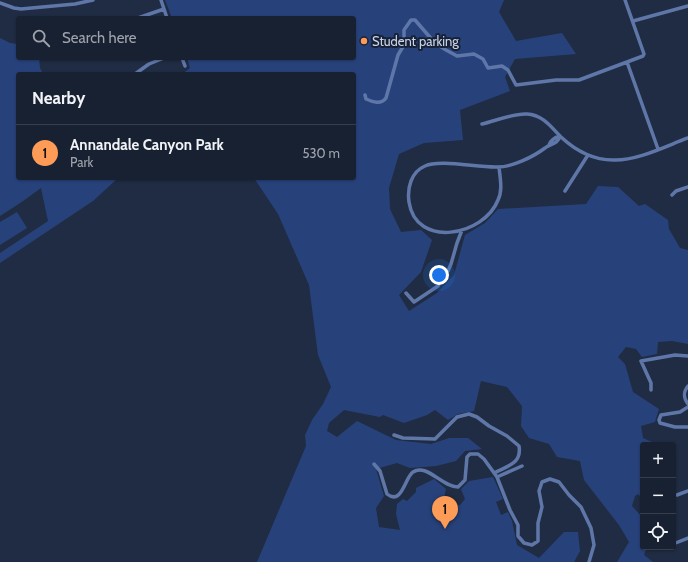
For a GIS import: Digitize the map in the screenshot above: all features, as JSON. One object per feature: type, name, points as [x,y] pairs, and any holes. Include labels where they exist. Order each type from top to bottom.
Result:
[{"type":"street","points":[[68,0],[68,5]]},
{"type":"street","points":[[0,3],[21,9],[68,5],[93,0]]},
{"type":"street","points":[[161,0],[166,16]]},
{"type":"street","points":[[365,95],[366,99],[373,102],[381,102],[386,98],[398,55],[404,46],[404,30],[411,20],[415,20],[435,43],[457,56],[474,54],[483,59],[488,68],[502,66],[508,70],[516,85],[556,80],[580,80],[644,54],[625,0]]},
{"type":"street","points":[[632,21],[682,6],[688,6]]},
{"type":"street","points":[[143,16],[164,8]]},
{"type":"street","points":[[138,72],[149,64],[159,60]]},
{"type":"street","points":[[182,60],[184,66]]},
{"type":"street","points":[[626,62],[658,149]]},
{"type":"street","points":[[482,124],[520,114],[537,116],[552,126],[560,136],[578,150],[600,159],[624,160],[688,138]]},
{"type":"street","points":[[500,167],[501,184],[498,201],[483,219],[475,225],[462,230],[437,232],[425,228],[414,217],[408,190],[415,174],[425,166],[438,163],[500,167],[535,156],[548,145],[552,145],[559,140],[560,136]]},
{"type":"street","points":[[565,191],[588,155]]},
{"type":"street","points":[[672,195],[676,191],[688,187]]},
{"type":"street","points":[[406,293],[414,302],[438,286],[451,264],[462,230]]},
{"type":"street","points":[[651,390],[651,383],[641,361],[675,355],[688,356]]},
{"type":"street","points":[[688,386],[684,391],[684,397],[688,404]]},
{"type":"street","points":[[688,407],[680,412],[661,415],[659,420],[660,423],[667,425],[688,427]]},
{"type":"street","points":[[394,436],[403,438],[435,439],[456,417],[464,414],[473,415],[507,436],[519,446],[520,453],[518,458],[513,463],[494,472]]},
{"type":"street","points":[[374,464],[380,471],[387,494],[394,497],[400,493],[410,475],[416,470],[432,473],[442,482],[452,487],[458,487],[465,480],[467,457],[470,454],[478,454],[484,459],[497,477],[510,510],[518,525],[518,536],[524,544],[532,545],[538,541],[538,523],[542,507],[539,491],[542,482],[550,479],[559,482],[581,507],[590,528],[594,545],[589,562]]},
{"type":"street","points":[[497,477],[522,466]]},
{"type":"street","points":[[677,495],[688,491]]},
{"type":"street","points":[[676,543],[688,538]]},
{"type":"shaded area","points":[[165,0],[504,0],[499,12],[516,41],[562,33],[576,54],[515,59],[505,77],[510,91],[460,110],[463,140],[424,143],[399,154],[389,188],[390,209],[401,232],[421,230],[432,240],[421,272],[399,295],[409,311],[437,293],[454,275],[465,235],[485,223],[498,209],[586,204],[598,186],[618,187],[639,206],[645,204],[668,220],[669,229],[680,248],[688,250],[688,344],[672,341],[658,342],[657,354],[642,357],[636,349],[626,347],[618,357],[625,364],[633,392],[659,409],[655,422],[641,426],[643,438],[652,442],[640,442],[640,496],[638,494],[635,496],[632,506],[640,515],[640,550],[646,550],[644,555],[653,562],[617,562],[629,542],[619,525],[584,480],[580,461],[557,457],[549,444],[529,438],[521,426],[522,406],[507,387],[481,381],[474,411],[458,414],[448,420],[435,410],[427,415],[404,423],[383,415],[380,417],[344,410],[329,423],[327,431],[337,437],[357,421],[396,440],[431,444],[449,438],[468,438],[482,449],[465,451],[456,461],[436,466],[410,468],[397,463],[376,469],[384,496],[376,508],[379,527],[400,530],[396,514],[397,504],[403,499],[407,501],[416,492],[416,488],[434,479],[446,489],[444,499],[449,506],[460,505],[465,499],[461,489],[469,481],[493,477],[503,499],[496,502],[501,515],[508,512],[512,521],[517,545],[539,558],[564,532],[578,532],[580,551],[574,562],[257,562],[306,446],[305,435],[331,387],[318,355],[309,285],[278,214],[255,180],[356,180],[356,72],[185,72],[190,68],[188,60],[356,60],[356,16],[171,16]]},
{"type":"shaded area","points":[[0,38],[10,43],[16,44],[16,60],[39,60],[42,72],[16,72],[16,180],[116,180],[93,201],[0,263],[0,253],[48,221],[41,188],[0,216]]},
{"type":"shaded area","points":[[17,212],[27,228],[0,245],[0,222]]},
{"type":"place","name":"Student parking","points":[[364,41]]},
{"type":"place","name":"Annandale Canyon Park","points":[[445,529]]}]
